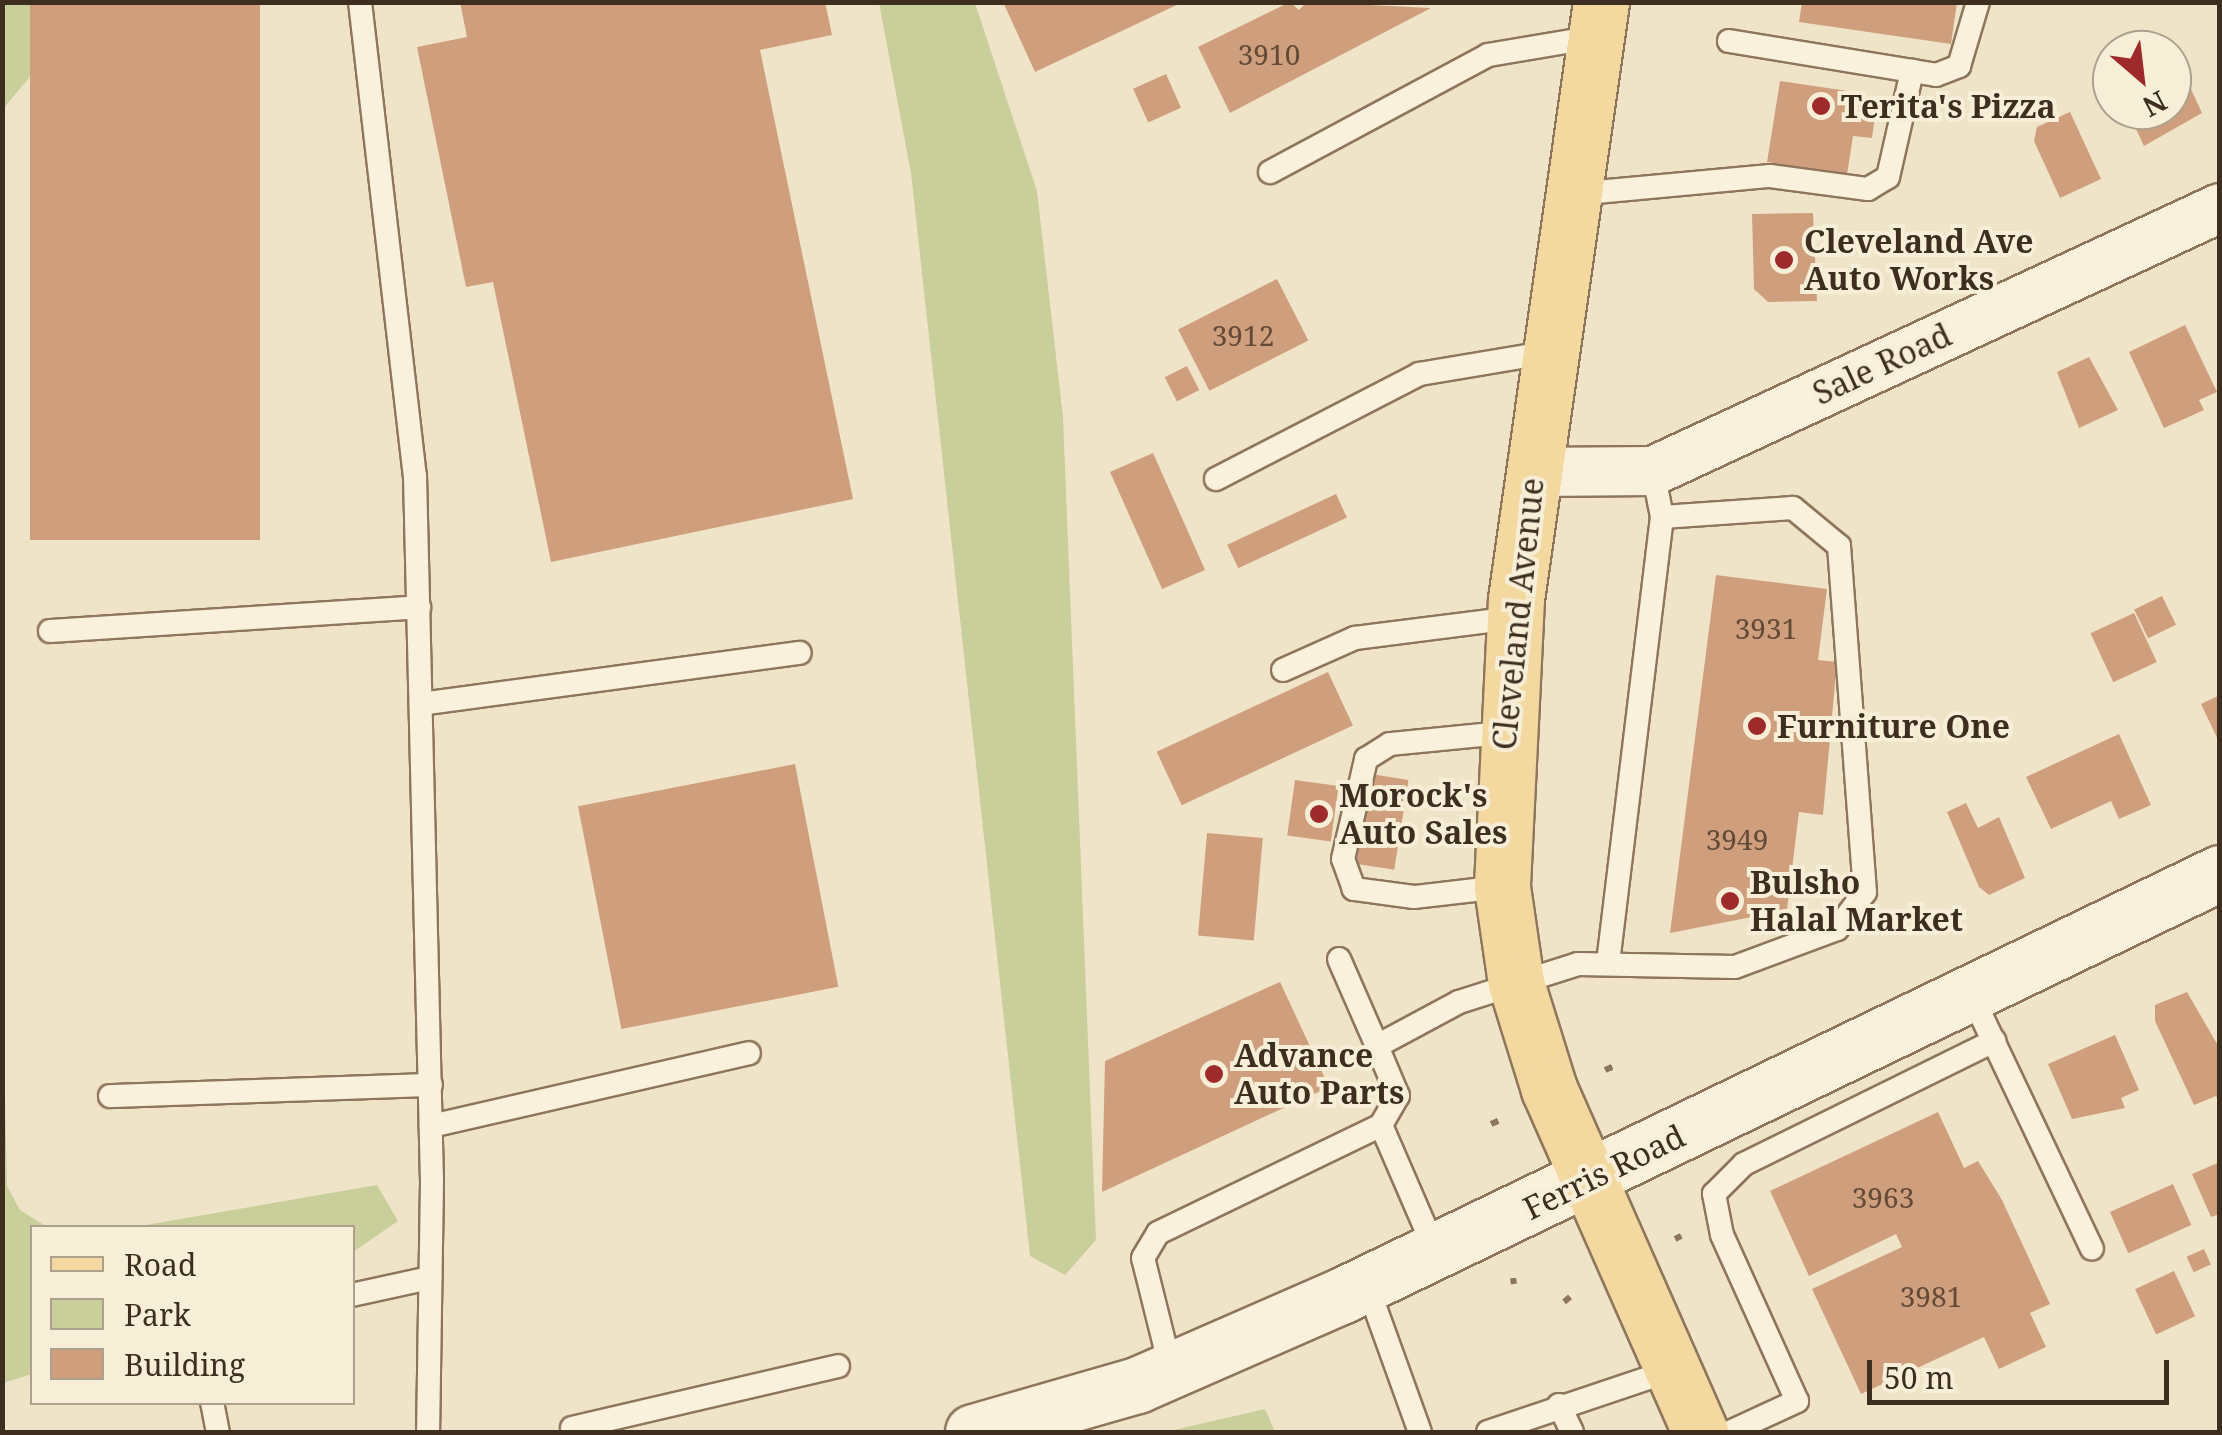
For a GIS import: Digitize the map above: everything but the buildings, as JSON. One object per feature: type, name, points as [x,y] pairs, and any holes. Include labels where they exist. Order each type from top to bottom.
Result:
[{"type":"main road","name":"Cleveland Avenue","points":[[1599,20],[1514,618],[1503,733],[1502,887],[1516,983],[1588,1182],[1700,1432]]},
{"type":"main road","name":"Ferris Road","points":[[973,1432],[1172,1370],[1367,1284],[1588,1182],[1969,989],[2220,873]]},
{"type":"street","name":"Sale Road","points":[[1534,472],[1652,471],[2220,208]]},
{"type":"lane","points":[[360,2],[416,476],[431,1126],[428,1432]]},
{"type":"lane","points":[[1728,41],[1912,71],[1959,66],[1978,2]]},
{"type":"lane","points":[[1270,172],[1488,55],[1599,20]]},
{"type":"lane","points":[[1574,194],[1770,176],[1868,189],[1888,177],[1912,71]]},
{"type":"lane","points":[[1216,480],[1419,374],[1551,352]]},
{"type":"lane","points":[[1608,963],[1662,517],[1652,471]]},
{"type":"lane","points":[[1376,1046],[1516,983],[1608,963],[1735,967],[1837,930],[1865,892],[1839,546],[1793,508],[1662,517]]},
{"type":"lane","points":[[50,630],[419,606]]},
{"type":"lane","points":[[1283,670],[1355,638],[1514,618]]},
{"type":"lane","points":[[422,704],[800,654]]},
{"type":"lane","points":[[1502,887],[1414,897],[1354,889],[1343,859],[1366,759],[1390,744],[1503,733]]},
{"type":"lane","points":[[1172,1370],[1143,1258],[1158,1233],[1381,1125],[1398,1096],[1339,959]]},
{"type":"lane","points":[[1969,989],[2092,1249]]},
{"type":"lane","points":[[1730,1432],[1796,1401],[1722,1235],[1714,1194],[1744,1164],[1994,1041]]},
{"type":"lane","points":[[431,1126],[749,1053]]},
{"type":"lane","points":[[110,1096],[430,1085]]},
{"type":"lane","points":[[1381,1125],[1436,1252]]},
{"type":"lane","points":[[355,1294],[430,1278]]},
{"type":"lane","points":[[1367,1284],[1420,1432]]},
{"type":"lane","points":[[572,1428],[838,1366]]},
{"type":"lane","points":[[1501,1430],[1559,1405],[1672,1370]]},
{"type":"lane","points":[[213,1405],[218,1432]]},
{"type":"lane","points":[[1559,1405],[1572,1432]]},
{"type":"lane","points":[[655,1408],[660,1432]]},
{"type":"green space","points":[[3,3],[31,3],[38,39],[29,78],[3,109]]},
{"type":"green space","points":[[879,3],[975,3],[1037,191],[1063,417],[1096,1240],[1065,1275],[1030,1256],[911,173]]},
{"type":"green space","points":[[3,1006],[7,1186],[20,1210],[44,1225],[30,1225],[30,1375],[3,1383]]},
{"type":"green space","points":[[377,1185],[398,1221],[355,1251],[355,1225],[146,1225]]},
{"type":"green space","points":[[1265,1409],[1275,1432],[1165,1432]]},
{"type":"place","name":"Terita's Pizza","points":[[1821,106]]},
{"type":"place","name":"Cleveland Ave Auto Works","points":[[1784,260]]},
{"type":"place","name":"Furniture One","points":[[1757,726]]},
{"type":"place","name":"Morock's Auto Sales","points":[[1319,814]]},
{"type":"place","name":"Bulsho Halal Market","points":[[1730,901]]},
{"type":"place","name":"Advance Auto Parts","points":[[1214,1074]]}]
